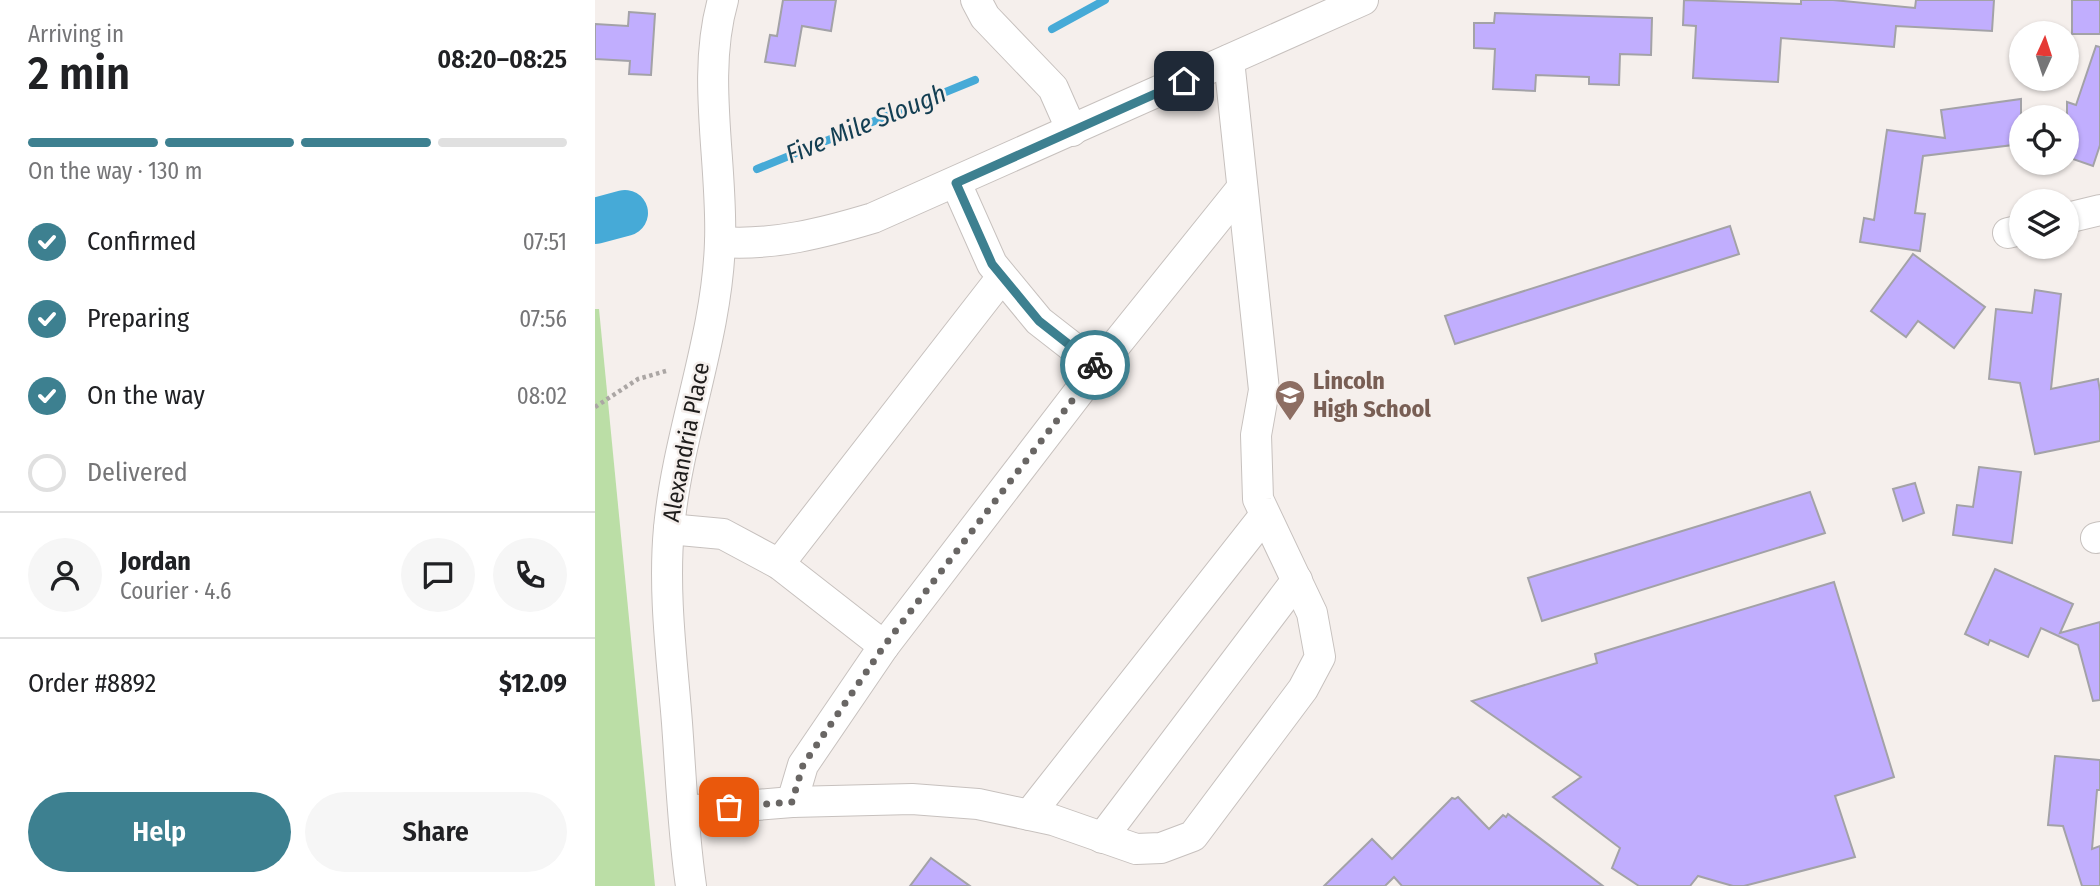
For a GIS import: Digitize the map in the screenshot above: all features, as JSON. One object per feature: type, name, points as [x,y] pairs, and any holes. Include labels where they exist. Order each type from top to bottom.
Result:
[{"type":"street","name":"Alexandria Place","points":[[691,886],[669,621],[669,529],[678,469],[715,297],[720,242],[714,69],[718,16],[723,0]]},
{"type":"street","points":[[976,0],[985,17],[1053,88],[1072,131]]},
{"type":"street","points":[[720,242],[783,240],[825,233],[873,219],[1363,0]]},
{"type":"street","points":[[684,811],[792,802],[912,799],[978,804],[1053,820],[1136,849],[1161,848],[1192,836],[1303,689],[1320,657],[1312,613],[1258,499],[1256,435],[1264,390],[1229,60]]},
{"type":"street","points":[[956,183],[992,264],[1039,321],[1098,367]]},
{"type":"street","points":[[792,802],[803,765],[884,646],[1098,367],[1242,188]]},
{"type":"street","points":[[2079,215],[2100,210]]},
{"type":"street","points":[[779,564],[1003,277]]},
{"type":"street","points":[[1029,815],[1265,515]]},
{"type":"street","points":[[669,529],[723,534],[779,564],[884,646]]},
{"type":"street","points":[[1102,838],[1297,580]]},
{"type":"path","points":[[595,407],[638,379],[666,371]]},
{"type":"green space","points":[[595,309],[599,309],[655,886],[595,886]]},
{"type":"building","points":[[783,0],[836,0],[831,31],[802,26],[795,66],[765,62],[770,35],[777,36]]},
{"type":"building","points":[[1684,0],[1801,4],[1801,0],[1833,0],[1915,8],[1916,0],[1994,0],[1992,31],[1896,26],[1894,47],[1781,38],[1778,82],[1693,78],[1696,26],[1683,25]]},
{"type":"building","points":[[2072,0],[2100,0],[2100,34],[2079,34],[2079,21],[2072,21]]},
{"type":"building","points":[[629,12],[655,14],[651,75],[629,74],[630,61],[595,59],[595,24],[628,26]]},
{"type":"building","points":[[1495,13],[1652,18],[1651,55],[1620,54],[1619,85],[1589,84],[1589,77],[1536,75],[1535,91],[1493,89],[1495,49],[1474,48],[1474,23],[1494,23]]},
{"type":"building","points":[[2096,46],[2100,47],[2100,145],[2093,166],[2079,161],[2079,105],[2076,105]]},
{"type":"building","points":[[2021,99],[2021,105],[2009,105],[2009,145],[1923,156],[1915,213],[1925,214],[1920,251],[1860,242],[1864,218],[1874,220],[1887,130],[1945,138],[1941,110]]},
{"type":"building","points":[[1730,226],[1739,254],[1455,344],[1445,316]]},
{"type":"building","points":[[1913,254],[1985,307],[1954,348],[1918,321],[1906,337],[1871,311]]},
{"type":"building","points":[[2035,290],[2061,294],[2051,389],[2098,379],[2100,441],[2035,454],[2020,383],[1989,379],[1996,309],[2032,313]]},
{"type":"building","points":[[1979,467],[2021,472],[2012,543],[1953,535],[1957,505],[1973,507]]},
{"type":"building","points":[[1915,483],[1924,513],[1903,521],[1893,489]]},
{"type":"building","points":[[1810,492],[1825,533],[1542,621],[1528,578]]},
{"type":"building","points":[[1995,569],[2073,604],[2060,633],[2100,622],[2100,700],[2093,701],[2078,645],[2041,628],[2028,657],[1990,640],[1988,645],[1965,634]]},
{"type":"building","points":[[1834,582],[1894,777],[1835,796],[1855,857],[1744,886],[1733,886],[1698,876],[1690,886],[1639,886],[1612,868],[1620,848],[1553,797],[1581,777],[1472,701],[1597,663],[1595,654]]},
{"type":"building","points":[[2055,756],[2100,760],[2100,790],[2097,790],[2092,849],[2100,846],[2100,886],[2082,886],[2063,826],[2048,825]]},
{"type":"building","points":[[1458,797],[1489,829],[1503,815],[1506,817],[1508,814],[1603,886],[1402,886],[1394,877],[1385,886],[1324,886],[1372,839],[1392,859],[1452,798]]},
{"type":"building","points":[[931,858],[970,886],[910,886]]},
{"type":"waterway","name":"Five Mile Slough","points":[[1052,29],[1105,0]]},
{"type":"waterway","name":"Five Mile Slough","points":[[757,169],[975,80]]},
{"type":"waterway","name":"Five Mile Slough","points":[[595,221],[625,213]]},
{"type":"way so far","points":[[729,807],[792,802],[803,765],[884,646],[1098,367],[1095,365]]},
{"type":"place","name":"Lincoln High School","points":[[1290,422]]},
{"type":"route","points":[[1095,365],[1039,321],[992,264],[956,183],[1184,81]]}]
